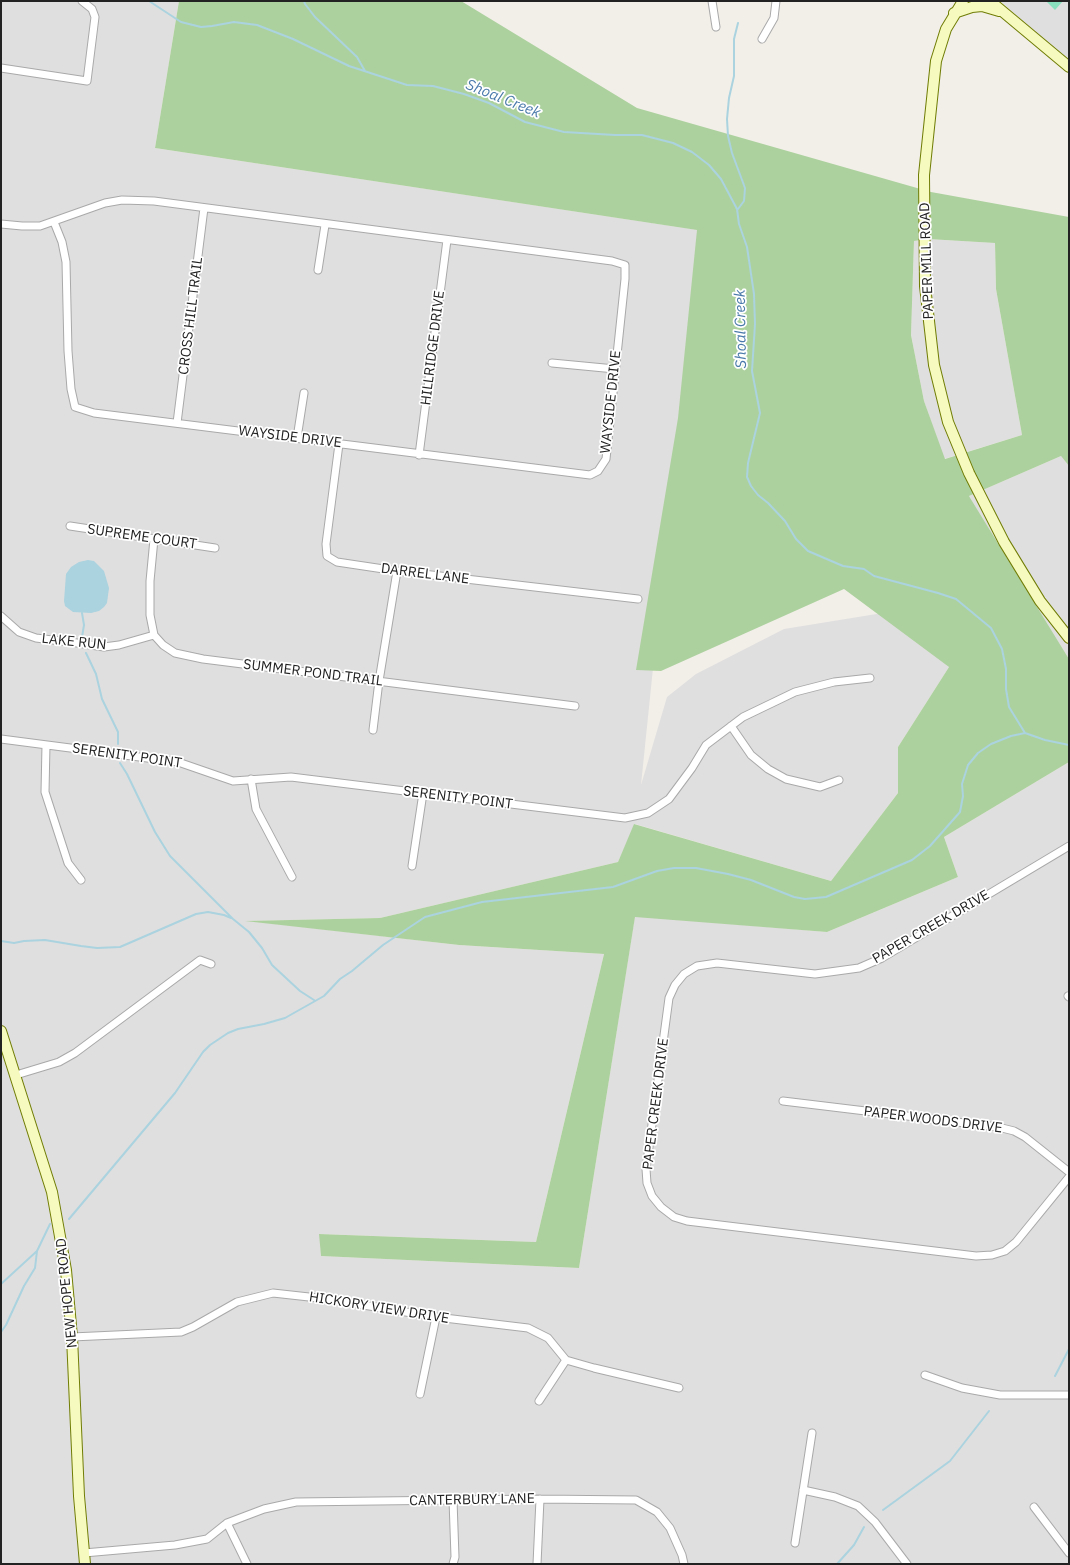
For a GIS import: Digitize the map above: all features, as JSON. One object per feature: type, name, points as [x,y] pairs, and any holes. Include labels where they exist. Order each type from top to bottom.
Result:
[{"type":"street","points":[[1,68],[87,81],[95,17],[92,9],[82,1]]},
{"type":"street","points":[[712,1],[716,27]]},
{"type":"street","points":[[762,39],[774,18],[776,1]]},
{"type":"street","points":[[954,13],[960,1]]},
{"type":"street","name":"PAPER MILL ROAD","points":[[963,1],[954,13],[946,29],[936,61],[924,175],[925,286],[934,365],[948,422],[968,473],[1004,542],[1024,575],[1040,601],[1069,638]]},
{"type":"street","points":[[990,1],[1069,68]]},
{"type":"street","points":[[954,13],[972,7],[982,6],[1002,12]]},
{"type":"street","name":"WAYSIDE DRIVE","points":[[1,224],[40,226],[105,203],[122,200],[154,201],[612,261],[625,265],[625,279],[606,458],[598,471],[590,475],[419,455],[297,438],[94,413],[75,406],[71,389],[68,351],[66,262],[62,242],[54,222]]},
{"type":"street","name":"CROSS HILL TRAIL","points":[[177,423],[204,208]]},
{"type":"street","points":[[318,270],[325,224]]},
{"type":"street","name":"HILLRIDGE DRIVE","points":[[419,455],[447,240]]},
{"type":"street","points":[[552,363],[615,369]]},
{"type":"street","points":[[297,438],[304,393]]},
{"type":"street","name":"DARREL LANE","points":[[339,444],[326,544],[327,556],[337,562],[397,571],[638,599]]},
{"type":"street","name":"SUPREME COURT","points":[[70,526],[215,548]]},
{"type":"street","points":[[154,538],[150,581],[150,615],[154,635]]},
{"type":"street","points":[[373,730],[379,681],[397,571]]},
{"type":"street","name":"LAKE RUN","points":[[1,616],[19,632],[36,638],[76,644],[104,646],[119,645],[154,635]]},
{"type":"street","name":"SUMMER POND TRAIL","points":[[154,635],[163,645],[175,653],[190,657],[576,706]]},
{"type":"street","name":"SERENITY POINT","points":[[1,739],[178,762],[233,780],[291,777],[625,818],[648,813],[669,799],[692,768],[706,745],[743,717],[795,692],[834,682],[870,678]]},
{"type":"street","points":[[731,726],[751,755],[768,769],[786,779],[820,787],[839,780]]},
{"type":"street","points":[[46,745],[45,792],[68,863],[81,880]]},
{"type":"street","points":[[251,779],[256,809],[292,877]]},
{"type":"street","points":[[412,866],[423,793]]},
{"type":"street","name":"PAPER CREEK DRIVE","points":[[1069,846],[882,958],[859,968],[815,974],[717,963],[697,966],[684,974],[675,985],[669,998],[646,1169],[647,1183],[652,1196],[661,1207],[674,1216],[687,1221],[976,1256],[998,1253],[1016,1242],[1069,1177]]},
{"type":"street","points":[[16,1075],[59,1062],[75,1053],[200,960],[211,964]]},
{"type":"street","name":"NEW HOPE ROAD","points":[[1,1031],[52,1192],[66,1270],[72,1337],[79,1496],[85,1564]]},
{"type":"street","name":"PAPER WOODS DRIVE","points":[[782,1101],[998,1127],[1014,1131],[1025,1137],[1069,1172]]},
{"type":"street","name":"HICKORY VIEW DRIVE","points":[[72,1337],[181,1332],[193,1327],[237,1302],[273,1293],[327,1299],[436,1317],[528,1328],[548,1338],[566,1360]]},
{"type":"street","points":[[420,1394],[436,1317]]},
{"type":"street","points":[[539,1401],[566,1360],[679,1388]]},
{"type":"street","points":[[925,1375],[962,1388],[1000,1395],[1069,1395]]},
{"type":"street","points":[[795,1543],[812,1433]]},
{"type":"street","points":[[803,1490],[835,1497],[858,1506],[875,1522],[907,1564]]},
{"type":"street","points":[[537,1564],[540,1499]]},
{"type":"street","name":"CANTERBURY LANE","points":[[84,1553],[175,1545],[207,1539],[227,1523],[264,1509],[296,1502],[540,1499],[636,1500],[657,1512],[670,1528],[682,1555],[684,1564]]},
{"type":"street","points":[[453,1500],[454,1564]]},
{"type":"street","points":[[1034,1507],[1069,1552]]},
{"type":"street","points":[[227,1523],[247,1564]]},
{"type":"shaded area","points":[[1,1],[179,1],[155,148],[698,230],[641,785],[667,697],[696,674],[784,629],[895,611],[949,667],[898,747],[898,793],[831,881],[635,824],[618,862],[380,918],[250,921],[459,945],[604,954],[536,1242],[320,1234],[321,1256],[579,1268],[635,916],[827,932],[958,877],[944,837],[1069,762],[1069,1564],[1,1564]]},
{"type":"shaded area","points":[[1000,1],[1069,1],[1069,61]]},
{"type":"shaded area","points":[[928,239],[995,243],[996,289],[1022,435],[944,459],[924,401],[911,335],[914,241]]},
{"type":"shaded area","points":[[1061,456],[1069,466],[1069,659],[969,496]]},
{"type":"green space","points":[[179,1],[461,1],[637,108],[931,192],[1069,217],[1069,466],[1061,456],[969,496],[1069,659],[1069,762],[944,837],[958,877],[827,932],[635,917],[579,1268],[321,1256],[319,1234],[536,1242],[604,954],[459,945],[245,921],[380,918],[618,862],[634,824],[831,881],[898,793],[898,747],[949,667],[844,589],[661,671],[636,670],[678,418],[697,230],[155,148]],"holes":[[[928,239],[995,243],[996,289],[1022,435],[945,459],[924,401],[911,335],[914,241]]]},
{"type":"green space","points":[[1063,1],[1055,10],[1047,2]]},
{"type":"water","points":[[88,560],[94,561],[104,571],[109,588],[107,603],[99,611],[91,613],[73,612],[65,606],[64,601],[66,574],[71,567],[79,562]]},
{"type":"waterway","name":"Shoal Creek","points":[[149,1],[181,22],[201,27],[234,22],[257,25],[293,39],[349,66],[407,85],[433,86],[464,94],[489,103],[525,122],[564,132],[642,135],[673,143],[692,152],[709,165],[721,179],[737,209],[739,224],[747,247],[754,294],[755,324],[752,371],[760,413],[748,463],[747,477],[751,486],[758,495],[785,521],[796,539],[808,551],[843,566],[864,569],[874,576],[956,599],[991,628],[1002,649],[1006,669],[1006,689],[1009,707],[1025,733],[1045,740],[1069,745]]},
{"type":"waterway","name":"Shoal Creek","points":[[304,1],[315,17],[357,57],[365,71]]},
{"type":"waterway","points":[[738,23],[734,39],[734,76],[729,98],[727,119],[728,136],[732,153],[745,188],[744,201],[738,209]]},
{"type":"waterway","points":[[82,613],[84,625],[82,637]]},
{"type":"waterway","points":[[86,653],[96,674],[102,699],[118,732],[118,744]]},
{"type":"waterway","points":[[69,1219],[175,1093],[203,1052],[210,1045],[228,1033],[238,1029],[285,1018],[324,996],[340,979],[383,945],[425,917],[482,902],[613,887],[657,871],[674,868],[696,868],[728,874],[751,880],[794,897],[805,899],[826,897],[912,860],[930,846],[960,812],[963,796],[962,784],[968,765],[978,753],[991,744],[1011,736],[1025,733]]},
{"type":"waterway","points":[[120,763],[127,774],[155,832],[170,856],[233,919],[249,932],[262,948],[272,965],[300,991],[314,1000]]},
{"type":"waterway","points":[[1,941],[14,943],[45,940],[97,948],[120,947],[196,914],[208,912],[231,918]]},
{"type":"waterway","points":[[1,1284],[37,1251],[50,1224]]},
{"type":"waterway","points":[[1,1332],[6,1325],[24,1286],[35,1268],[37,1251]]},
{"type":"waterway","points":[[1055,1376],[1069,1349]]},
{"type":"waterway","points":[[883,1510],[950,1461],[989,1411]]},
{"type":"waterway","points":[[837,1564],[854,1545],[864,1527]]}]
